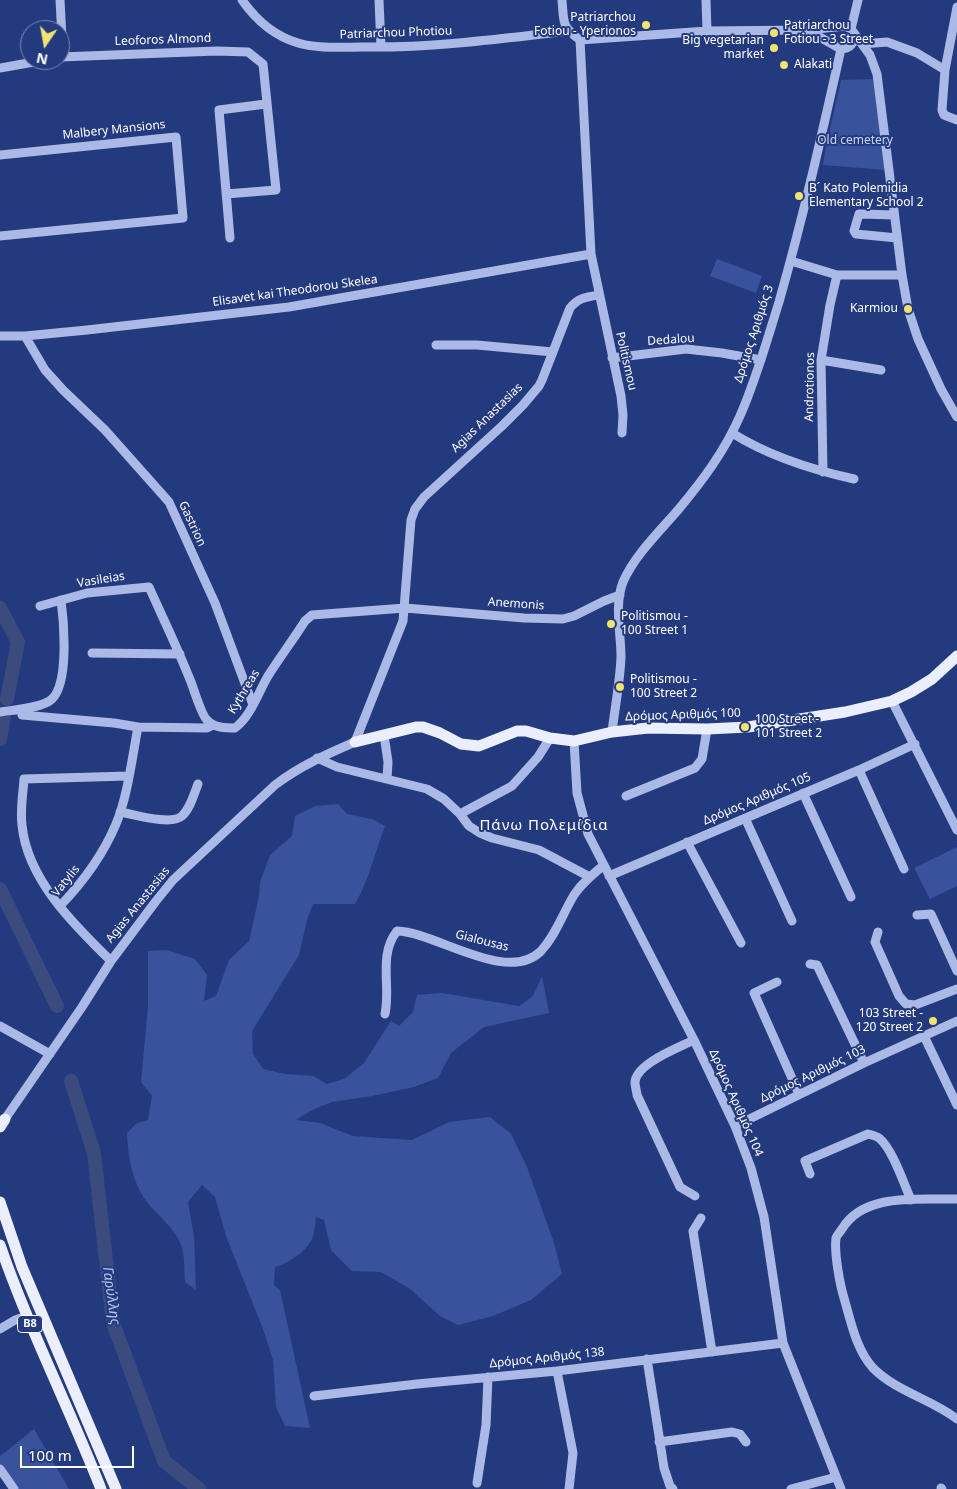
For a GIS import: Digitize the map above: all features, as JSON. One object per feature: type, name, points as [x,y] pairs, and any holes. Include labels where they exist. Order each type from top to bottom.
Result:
[{"type":"main road","name":"Δρόμος Αριθμός 100","points":[[574,741],[612,732],[648,728],[748,727],[845,712],[892,701],[911,692],[932,679],[957,656]]},
{"type":"main road","name":"Agias Anastasias","points":[[356,742],[406,729],[423,727],[461,744],[470,746],[488,744],[517,731],[537,732],[550,738],[574,741]]},
{"type":"main road","name":"B8","points":[[0,1202],[22,1267],[116,1489]]},
{"type":"main road","name":"B8","points":[[0,1245],[27,1316],[102,1489]]},
{"type":"street","points":[[61,0],[61,20]]},
{"type":"street","name":"Patriarchou Photiou","points":[[242,0],[250,12],[274,33],[299,43],[325,47],[382,48],[463,43],[568,31]]},
{"type":"street","points":[[379,0],[382,48]]},
{"type":"street","points":[[562,0],[564,23],[568,31],[580,40],[707,31],[807,30],[845,26],[853,32],[870,55],[877,74],[897,238],[908,309],[918,339],[941,389],[957,416]]},
{"type":"street","points":[[706,0],[707,31]]},
{"type":"street","points":[[842,46],[854,41],[853,32],[858,0]]},
{"type":"street","points":[[957,7],[953,52],[945,70],[942,110],[948,118],[957,120]]},
{"type":"street","points":[[837,27],[832,34],[832,40],[842,46]]},
{"type":"street","points":[[807,30],[842,46],[864,47],[887,42],[917,53],[945,70]]},
{"type":"street","points":[[580,40],[591,254],[598,295]]},
{"type":"street","name":"Δρόμος Αριθμός 3","points":[[620,595],[625,579],[639,556],[718,460],[740,416],[761,360],[791,261],[810,188],[842,46]]},
{"type":"street","name":"Leoforos Almond","points":[[70,57],[217,51],[248,52],[262,64],[266,104]]},
{"type":"street","points":[[0,68],[20,64]]},
{"type":"street","points":[[226,194],[276,190],[266,104],[219,110],[226,194],[230,238]]},
{"type":"street","name":"Malbery Mansions","points":[[0,154],[176,137],[183,218],[0,236]]},
{"type":"street","points":[[894,215],[859,214],[854,231],[856,234],[897,238]]},
{"type":"street","name":"Elisavet kai Theodorou Skelea","points":[[0,336],[25,336],[289,307],[591,254]]},
{"type":"street","points":[[791,261],[837,275],[902,275]]},
{"type":"street","name":"Androtionos","points":[[823,472],[821,360],[837,275]]},
{"type":"street","name":"Agias Anastasias","points":[[3,1119],[82,1007],[110,961],[173,880],[289,774],[317,758],[356,742],[400,630],[405,608],[409,533],[415,509],[424,497],[523,405],[542,380],[574,302],[581,298],[598,295]]},
{"type":"street","name":"Politismou","points":[[598,295],[621,396],[624,415],[622,433]]},
{"type":"street","name":"Gastrion","points":[[25,336],[45,370],[105,430],[169,502],[215,603],[253,705]]},
{"type":"street","points":[[436,345],[553,352]]},
{"type":"street","name":"Dedalou","points":[[612,358],[686,349],[761,360]]},
{"type":"street","points":[[821,360],[881,370]]},
{"type":"street","points":[[732,433],[748,443],[823,472],[854,479]]},
{"type":"street","name":"Vasileias","points":[[40,606],[87,593],[149,587],[180,654]]},
{"type":"street","points":[[612,732],[621,659],[618,607],[620,595]]},
{"type":"street","name":"Anemonis","points":[[405,608],[524,618],[563,618],[574,616],[620,595]]},
{"type":"street","points":[[0,712],[46,703],[53,698],[61,683],[62,676],[61,600]]},
{"type":"street","name":"Kythreas","points":[[213,725],[235,728],[240,725],[285,651],[305,621],[312,616],[405,608]]},
{"type":"street","points":[[92,653],[180,654],[201,706],[203,716],[213,725]]},
{"type":"street","points":[[892,701],[957,830]]},
{"type":"street","points":[[22,715],[114,723],[138,727],[207,728],[213,725]]},
{"type":"street","name":"Vatylis","points":[[110,961],[72,923],[60,906],[88,874],[107,843],[120,812],[138,727]]},
{"type":"street","points":[[626,796],[696,768],[702,759],[707,728]]},
{"type":"street","points":[[384,734],[388,762],[387,778]]},
{"type":"street","points":[[460,814],[512,786],[538,757],[550,738]]},
{"type":"street","name":"Δρόμος Αριθμός 104","points":[[574,741],[577,793],[588,834],[694,1040],[735,1126],[752,1168],[764,1217],[783,1343],[840,1489]]},
{"type":"street","name":"Δρόμος Αριθμός 105","points":[[609,876],[859,770],[915,744]]},
{"type":"street","points":[[317,758],[337,767],[427,789],[444,799],[460,814],[469,826],[480,833],[539,850],[590,876]]},
{"type":"street","points":[[859,770],[904,869]]},
{"type":"street","points":[[60,906],[35,870],[25,843],[21,811],[24,779],[128,776]]},
{"type":"street","points":[[120,812],[167,820],[176,819],[182,816],[198,784]]},
{"type":"street","points":[[803,793],[851,897]]},
{"type":"street","points":[[745,818],[792,921]]},
{"type":"street","points":[[687,842],[741,943]]},
{"type":"street","name":"Gialousas","points":[[385,1014],[387,1005],[386,952],[390,940],[397,931],[409,931],[481,956],[506,962],[524,961],[540,952],[553,934],[576,893],[590,876],[604,865]]},
{"type":"street","points":[[917,914],[931,914],[957,971]]},
{"type":"street","points":[[878,932],[875,942],[899,996],[906,1004],[915,1005],[957,989]]},
{"type":"street","points":[[810,964],[817,964],[864,1063]]},
{"type":"street","points":[[777,982],[754,993],[799,1094]]},
{"type":"street","name":"Δρόμος Αριθμός 103","points":[[735,1126],[864,1063],[957,1022]]},
{"type":"street","points":[[0,1026],[50,1054]]},
{"type":"street","points":[[924,1036],[955,1095],[957,1105]]},
{"type":"street","points":[[694,1040],[644,1066],[638,1073],[635,1083],[637,1095],[680,1187],[695,1196]]},
{"type":"street","points":[[810,1174],[805,1160],[868,1134],[872,1135],[878,1137],[887,1147],[912,1200]]},
{"type":"street","points":[[957,1199],[878,1203],[858,1210],[846,1222],[836,1238],[840,1282],[857,1343],[872,1366],[892,1384],[957,1419]]},
{"type":"street","points":[[701,1218],[693,1231],[712,1352]]},
{"type":"street","points":[[0,1329],[15,1320],[27,1316]]},
{"type":"street","name":"Δρόμος Αριθμός 138","points":[[314,1396],[557,1371],[783,1343]]},
{"type":"street","points":[[647,1359],[664,1468],[670,1486],[673,1489]]},
{"type":"street","points":[[557,1371],[573,1453],[569,1489]]},
{"type":"street","points":[[477,1482],[486,1424],[488,1377]]},
{"type":"street","points":[[659,1442],[732,1432],[740,1434],[746,1442]]},
{"type":"street","points":[[0,1469],[14,1489]]},
{"type":"street","points":[[792,1489],[836,1477]]},
{"type":"green space","name":"Old cemetery","points":[[873,79],[886,170],[823,165],[841,80]]},
{"type":"green space","points":[[717,259],[762,276],[756,293],[710,276]]},
{"type":"green space","points":[[338,804],[347,814],[372,819],[385,826],[372,866],[355,904],[313,904],[307,920],[299,955],[252,1031],[253,1054],[263,1069],[285,1074],[313,1076],[327,1084],[344,1079],[364,1063],[391,1021],[399,1026],[413,1012],[417,995],[442,993],[519,1006],[533,996],[542,976],[549,1013],[484,1027],[451,1053],[438,1078],[414,1087],[332,1102],[314,1109],[296,1120],[320,1123],[353,1136],[412,1140],[449,1122],[490,1117],[511,1134],[527,1167],[554,1243],[562,1274],[531,1300],[493,1316],[458,1325],[440,1316],[410,1289],[381,1272],[352,1271],[331,1250],[324,1220],[316,1217],[313,1236],[304,1250],[285,1263],[275,1267],[274,1285],[280,1290],[310,1428],[285,1426],[276,1407],[273,1360],[263,1329],[226,1236],[215,1197],[202,1185],[188,1202],[194,1236],[196,1290],[185,1282],[183,1252],[178,1238],[148,1203],[137,1185],[131,1165],[127,1133],[137,1123],[148,1120],[152,1096],[141,1082],[148,1006],[148,951],[167,950],[195,959],[207,975],[204,1001],[216,996],[229,960],[249,941],[259,896],[260,882],[270,855],[292,836],[295,816],[315,806]]},
{"type":"green space","points":[[957,847],[957,886],[930,899],[914,868]]},
{"type":"green space","points":[[34,1429],[69,1489],[17,1489],[0,1464],[0,1456]]},
{"type":"waterway","name":"Γαρύλλης","points":[[0,608],[18,642],[7,699]]},
{"type":"waterway","name":"Γαρύλλης","points":[[0,739],[4,715]]},
{"type":"waterway","name":"Γαρύλλης","points":[[0,889],[57,1006]]},
{"type":"waterway","name":"Γαρύλλης","points":[[71,1081],[94,1153],[113,1323],[164,1461],[199,1489]]},
{"type":"place","name":"Patriarchou Fotiou - Yperionos","points":[[646,25]]},
{"type":"place","name":"Patriarchou Fotiou - 3 Street","points":[[774,33]]},
{"type":"place","name":"Big vegetarian market","points":[[774,48]]},
{"type":"place","name":"Alakati","points":[[784,65]]},
{"type":"place","name":"B´ Kato Polemidia Elementary School 2","points":[[799,196]]},
{"type":"place","name":"Karmiou","points":[[908,309]]},
{"type":"place","name":"Politismou - 100 Street 1","points":[[611,624]]},
{"type":"place","name":"Politismou - 100 Street 2","points":[[620,687]]},
{"type":"place","name":"100 Street - 101 Street 2","points":[[745,727]]},
{"type":"place","name":"103 Street - 120 Street 2","points":[[933,1021]]},
{"type":"district","name":"Πάνω Πολεμίδια","points":[[544,826]]}]
